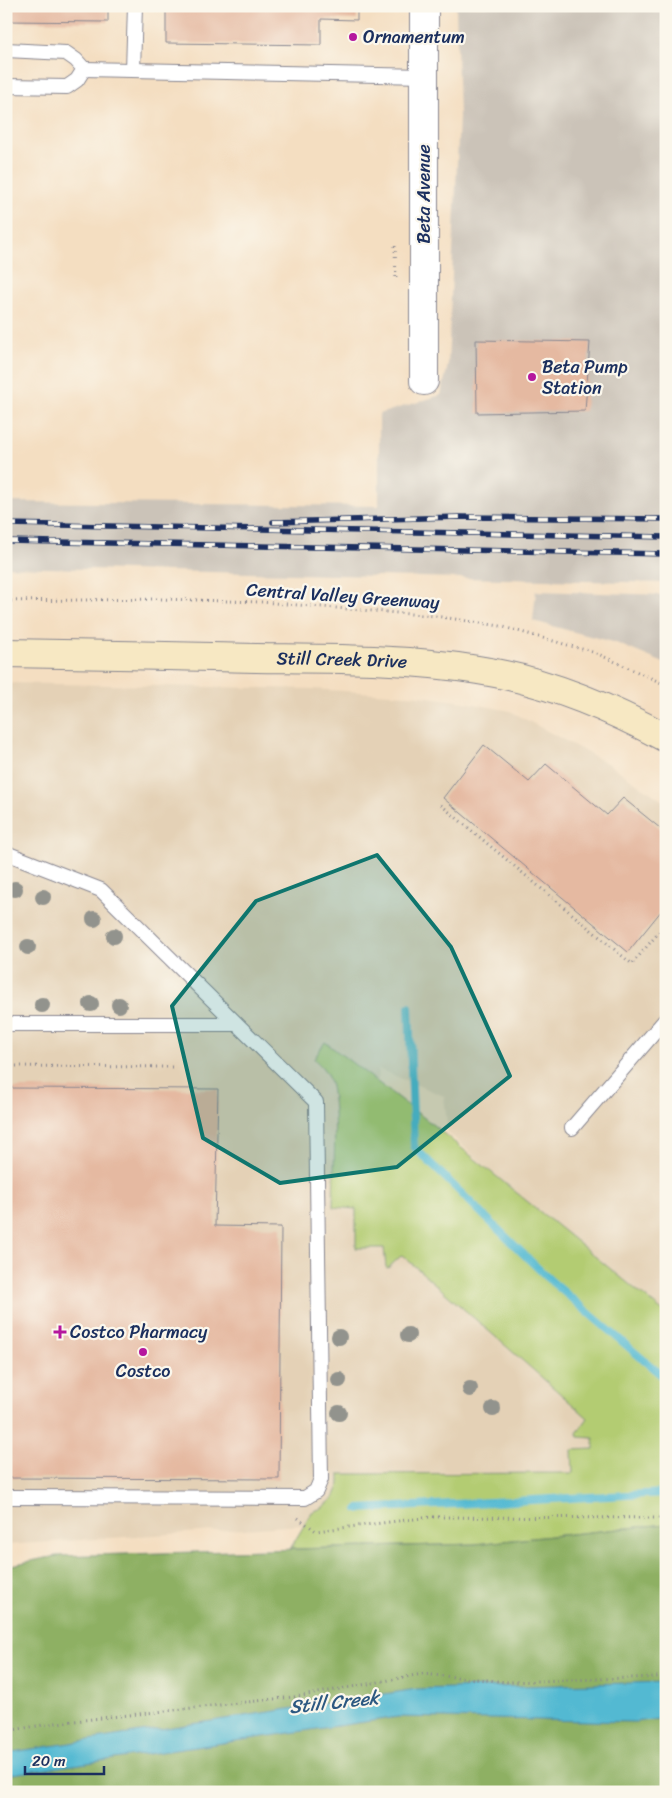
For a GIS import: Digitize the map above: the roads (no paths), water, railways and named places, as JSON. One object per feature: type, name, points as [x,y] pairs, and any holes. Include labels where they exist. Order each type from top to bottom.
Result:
[{"type":"street","name":"Beta Avenue","points":[[424,6],[424,381]]},
{"type":"street","name":"Still Creek Drive","points":[[6,653],[321,659],[448,666],[480,670],[532,682],[582,698],[666,738]]},
{"type":"lane","points":[[133,70],[135,6]]},
{"type":"lane","points":[[6,50],[66,52],[84,69],[424,76]]},
{"type":"lane","points":[[6,86],[67,87],[77,80],[84,69]]},
{"type":"lane","points":[[6,853],[101,890],[316,1102],[321,1479],[316,1491],[304,1498],[6,1497]]},
{"type":"lane","points":[[572,1128],[666,1019]]},
{"type":"lane","points":[[6,1024],[236,1024]]},
{"type":"water","name":"Still Creek","points":[[666,1682],[666,1718],[635,1722],[398,1717],[6,1775],[6,1753],[417,1689]]},
{"type":"waterway","points":[[409,1007],[414,1147],[550,1280],[666,1379]]},
{"type":"waterway","points":[[358,1509],[666,1493]]},
{"type":"railway","points":[[273,522],[460,517],[666,519]]},
{"type":"railway","points":[[6,524],[666,537]]},
{"type":"railway","points":[[6,541],[666,554]]},
{"type":"place","name":"Ornamentum","points":[[353,37]]},
{"type":"place","name":"Beta Pump Station","points":[[532,377]]},
{"type":"place","name":"Costco Pharmacy","points":[[60,1332]]},
{"type":"place","name":"Costco","points":[[143,1352]]}]
